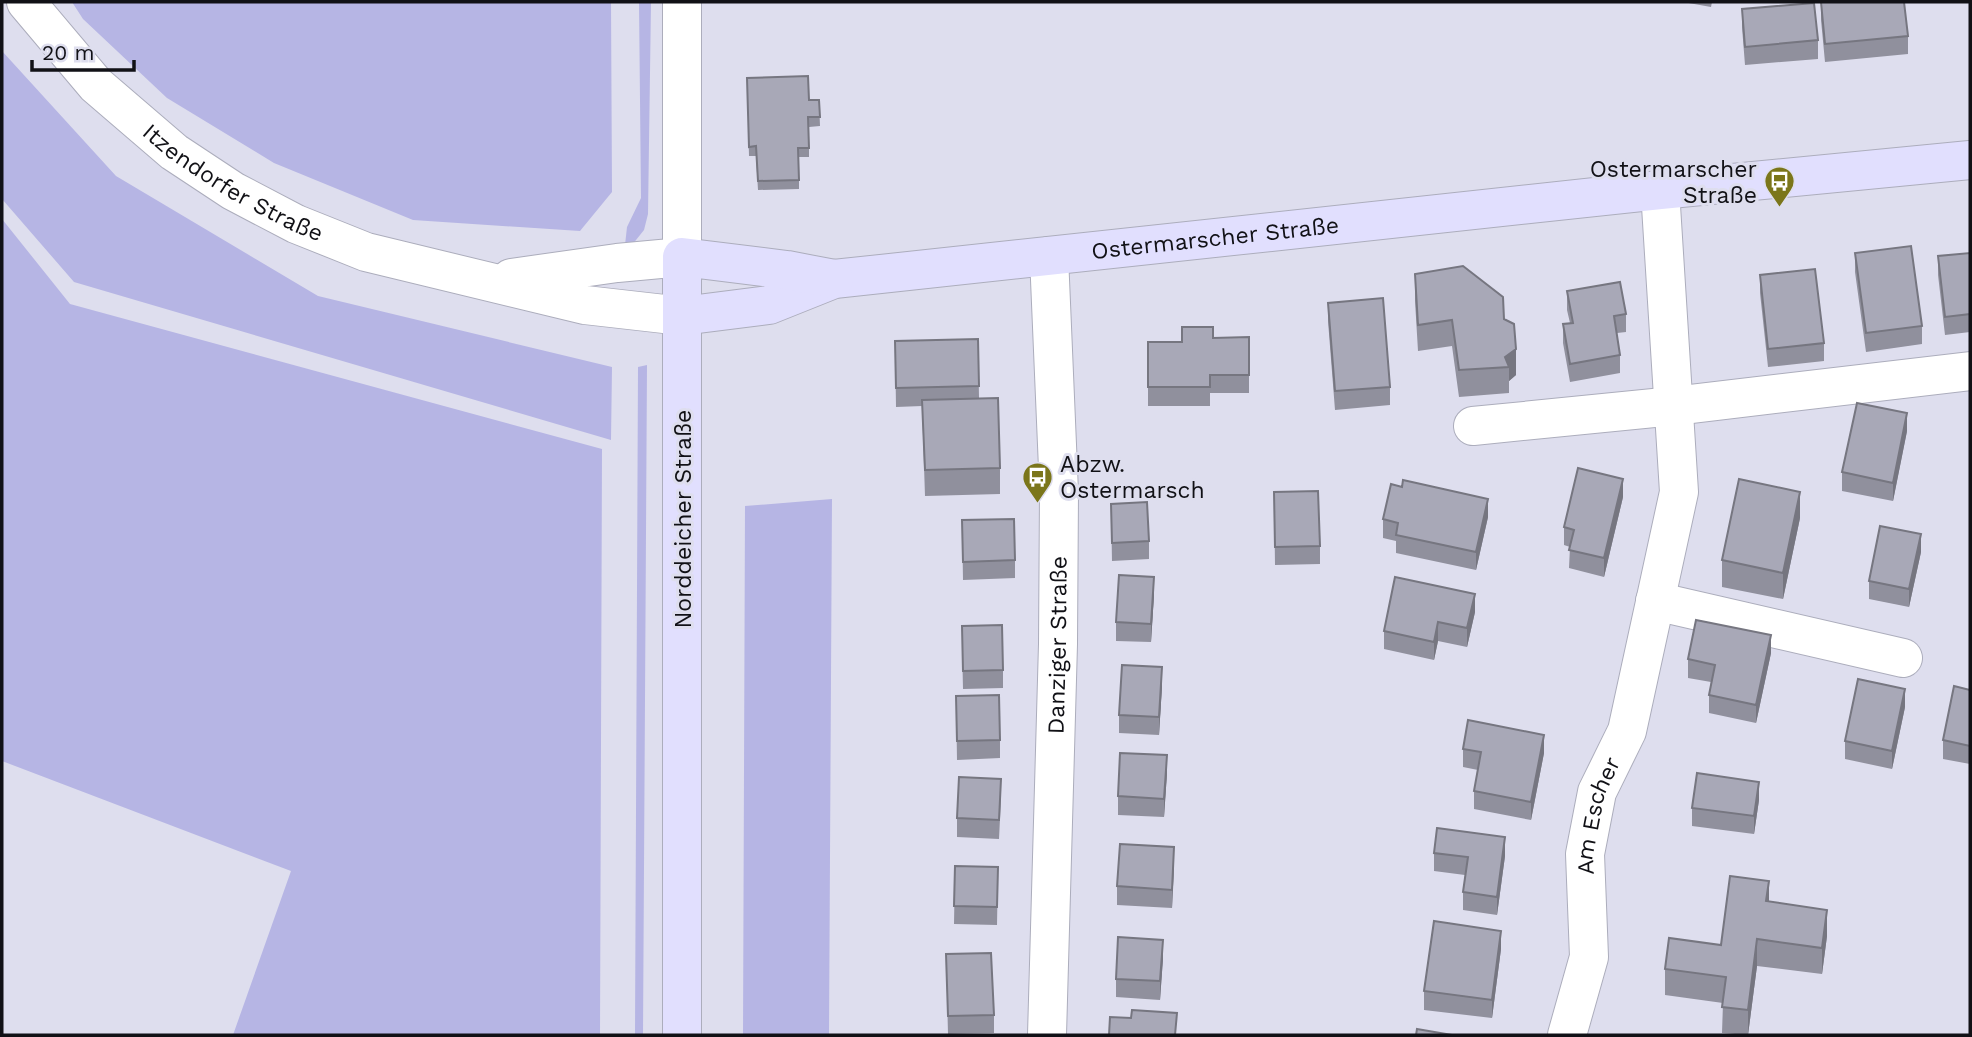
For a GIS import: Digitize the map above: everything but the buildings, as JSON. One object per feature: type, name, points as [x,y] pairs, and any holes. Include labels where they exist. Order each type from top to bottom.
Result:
[{"type":"main road","name":"Ostermarscher Straße","points":[[682,316],[769,304],[834,279],[1660,190],[1970,160]]},
{"type":"main road","name":"Ostermarscher Straße","points":[[682,257],[787,270],[834,279]]},
{"type":"main road","name":"Norddeicher Straße","points":[[682,257],[682,1035]]},
{"type":"street","name":"Itzendorfer Straße","points":[[26,2],[96,85],[174,152],[233,191],[296,224],[366,252],[584,304],[682,316]]},
{"type":"street","name":"Norddeicher Straße","points":[[682,2],[682,257]]},
{"type":"street","name":"Am Escher","points":[[1567,1035],[1589,957],[1585,854],[1597,792],[1627,731],[1679,492],[1660,190]]},
{"type":"street","name":"Danziger Straße","points":[[1047,1035],[1058,644],[1059,492],[1049,256]]},
{"type":"street","name":"Itzendorfer Straße","points":[[491,281],[617,263],[682,257]]},
{"type":"street","points":[[1473,426],[1674,406],[1970,371]]},
{"type":"street","points":[[1655,601],[1903,658]]},
{"type":"shaded area","points":[[72,2],[611,2],[612,192],[580,231],[413,220],[274,163],[167,98],[83,19]]},
{"type":"shaded area","points":[[639,2],[651,2],[648,214],[644,230],[632,245],[625,245],[627,227],[641,198]]},
{"type":"shaded area","points":[[2,51],[116,176],[318,296],[612,367],[611,440],[74,282],[2,199]]},
{"type":"shaded area","points":[[2,219],[70,304],[602,449],[600,1035],[233,1035],[291,871],[2,761]]},
{"type":"shaded area","points":[[647,365],[643,1035],[635,1035],[638,367]]},
{"type":"shaded area","points":[[832,499],[829,1035],[743,1035],[745,506]]},
{"type":"place","name":"Ostermarscher Straße","points":[[1780,209]]},
{"type":"place","name":"Abzw. Ostermarsch","points":[[1037,504]]}]
